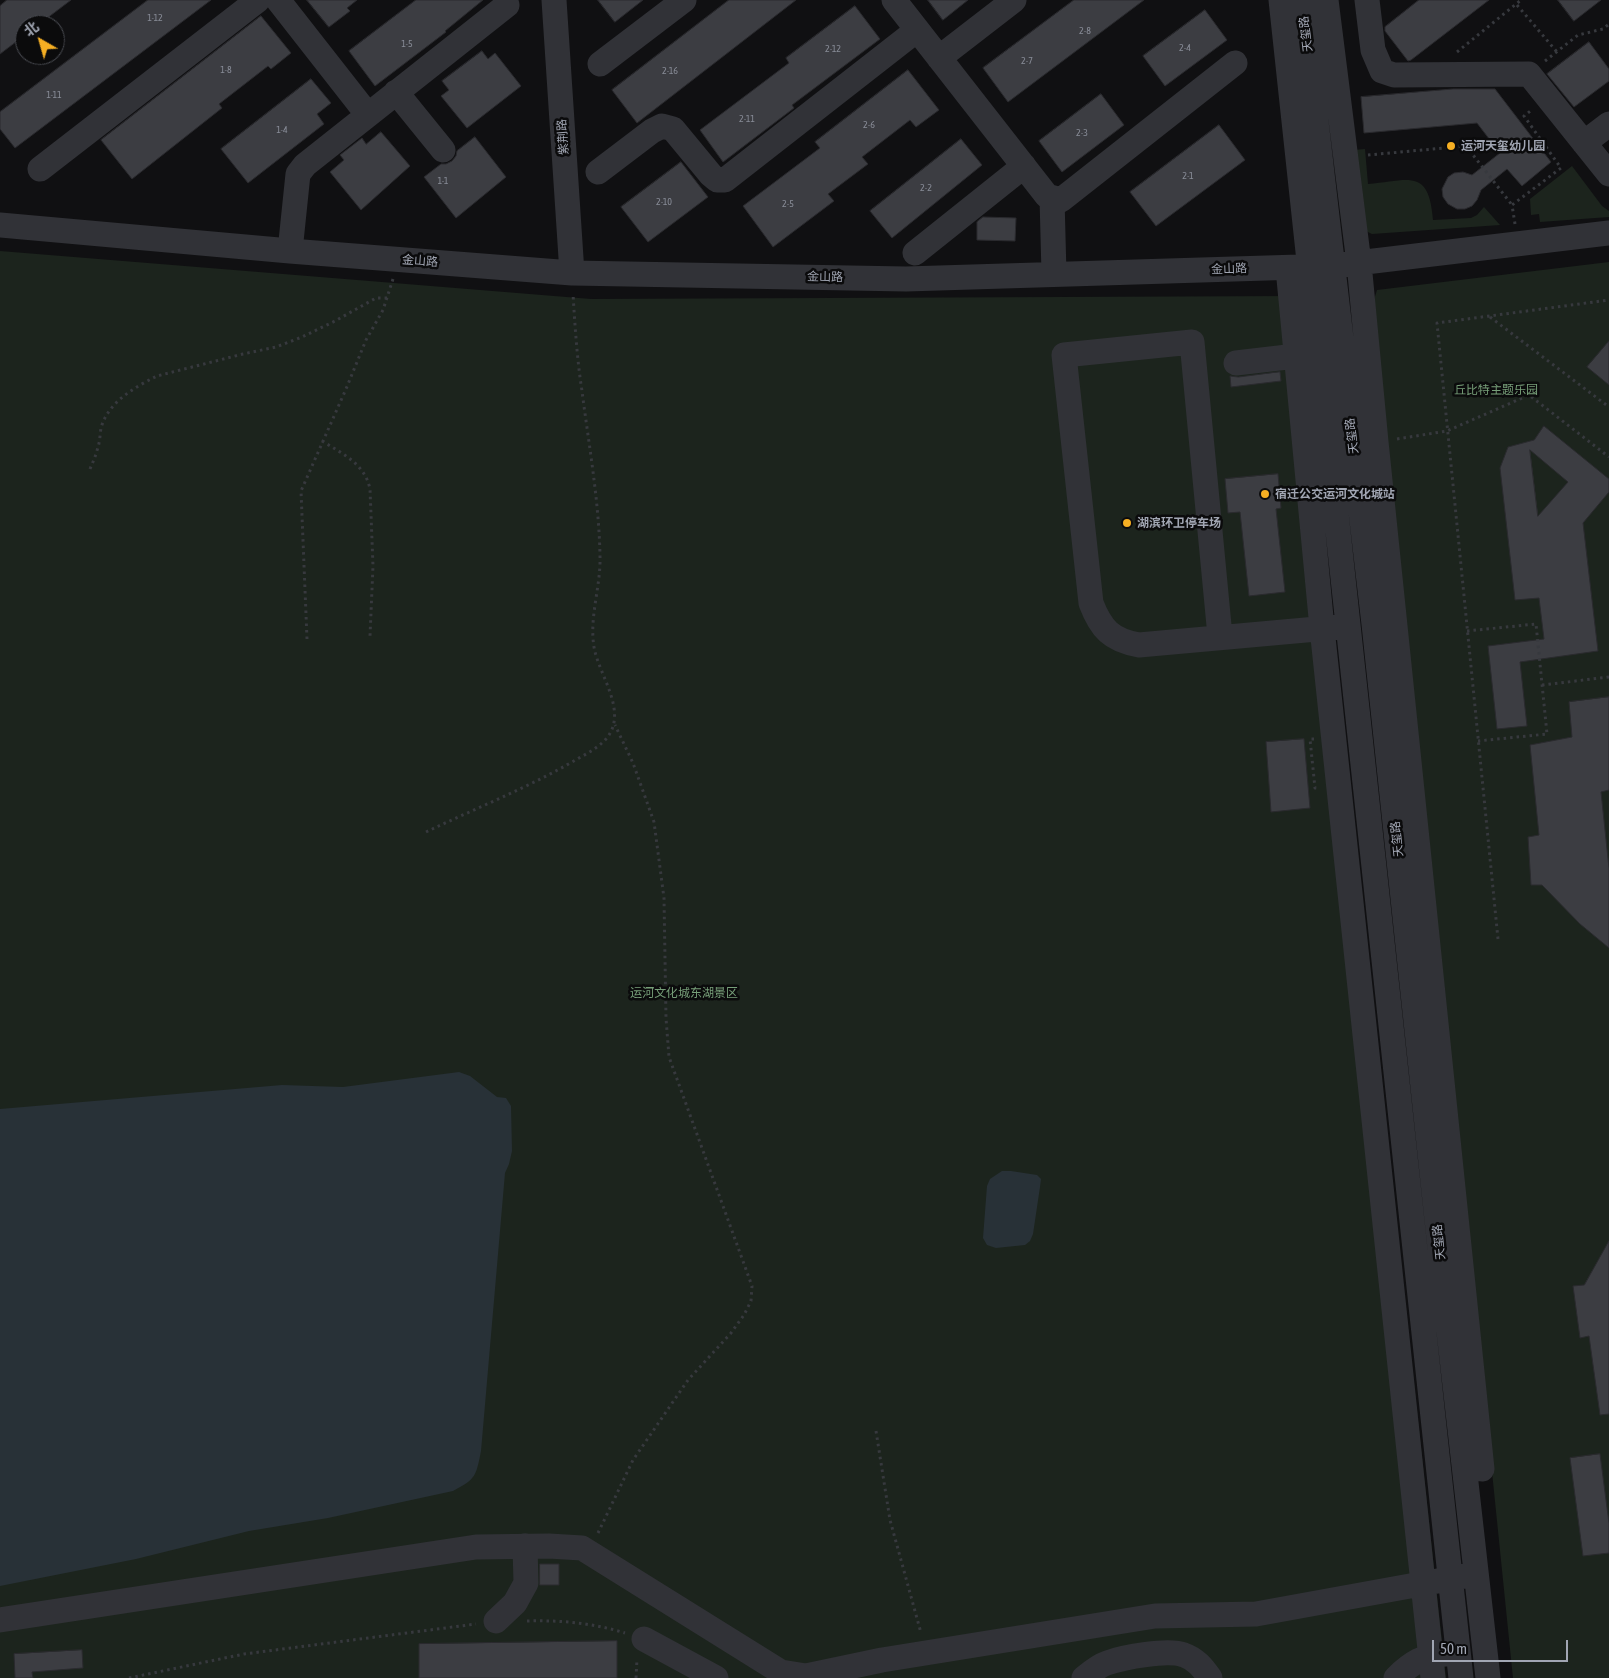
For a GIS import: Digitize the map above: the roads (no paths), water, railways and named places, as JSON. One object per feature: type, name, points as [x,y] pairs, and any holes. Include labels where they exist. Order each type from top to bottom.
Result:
[{"type":"street","points":[[40,169],[258,0]]},
{"type":"street","points":[[278,0],[368,115]]},
{"type":"street","name":"紫荆路","points":[[554,0],[572,273]]},
{"type":"street","points":[[600,64],[684,0]]},
{"type":"street","points":[[894,0],[1047,196],[1061,200],[1235,63]]},
{"type":"street","points":[[939,58],[1014,0]]},
{"type":"street","name":"天玺路","points":[[1281,0],[1310,267],[1363,538],[1413,897],[1447,1314],[1488,1678]]},
{"type":"street","name":"天玺路","points":[[1302,0],[1310,267]]},
{"type":"street","points":[[1326,0],[1359,263],[1376,442],[1363,538],[1413,897],[1504,1678]]},
{"type":"street","points":[[1367,0],[1373,50],[1382,71],[1394,75],[1528,74],[1609,174]]},
{"type":"street","points":[[290,251],[298,174],[305,165],[507,5]]},
{"type":"street","points":[[598,172],[652,131],[662,126],[673,130],[711,175],[717,180],[725,180],[917,30]]},
{"type":"street","points":[[396,92],[443,150]]},
{"type":"street","points":[[1584,143],[1609,124]]},
{"type":"street","points":[[915,253],[1024,166]]},
{"type":"street","points":[[1052,198],[1054,274]]},
{"type":"street","name":"金山路","points":[[0,221],[40,228]]},
{"type":"street","name":"金山路","points":[[0,225],[290,251],[572,273],[906,279],[1310,267],[1359,263],[1609,233]]},
{"type":"street","points":[[1310,267],[1296,356],[1322,628],[1432,1666]]},
{"type":"street","points":[[1220,636],[1192,342],[1064,355],[1091,603],[1096,616],[1109,634],[1127,643],[1139,645],[1220,636],[1374,624]]},
{"type":"street","points":[[1236,363],[1296,356]]},
{"type":"street","name":"天玺路","points":[[1363,538],[1349,626],[1461,1678]]},
{"type":"street","points":[[1351,905],[1413,897]]},
{"type":"street","points":[[496,1621],[516,1603],[526,1583],[525,1546]]},
{"type":"street","points":[[0,1620],[476,1547],[582,1548],[762,1670],[806,1676],[882,1660],[1156,1616],[1256,1614],[1477,1574]]},
{"type":"street","points":[[644,1639],[716,1678]]},
{"type":"street","points":[[1084,1678],[1092,1670],[1106,1663],[1133,1657],[1173,1652],[1195,1660],[1210,1678]]},
{"type":"street","points":[[1396,1678],[1408,1666],[1432,1666],[1458,1653]]},
{"type":"place","name":"运河天玺幼儿园","points":[[1451,146]]},
{"type":"place","name":"宿迁公交运河文化城站","points":[[1265,494]]},
{"type":"place","name":"湖滨环卫停车场","points":[[1127,523]]},
{"type":"park label","name":"丘比特主题乐园","points":[[1496,390]]},
{"type":"park label","name":"运河文化城东湖景区","points":[[684,993]]}]
